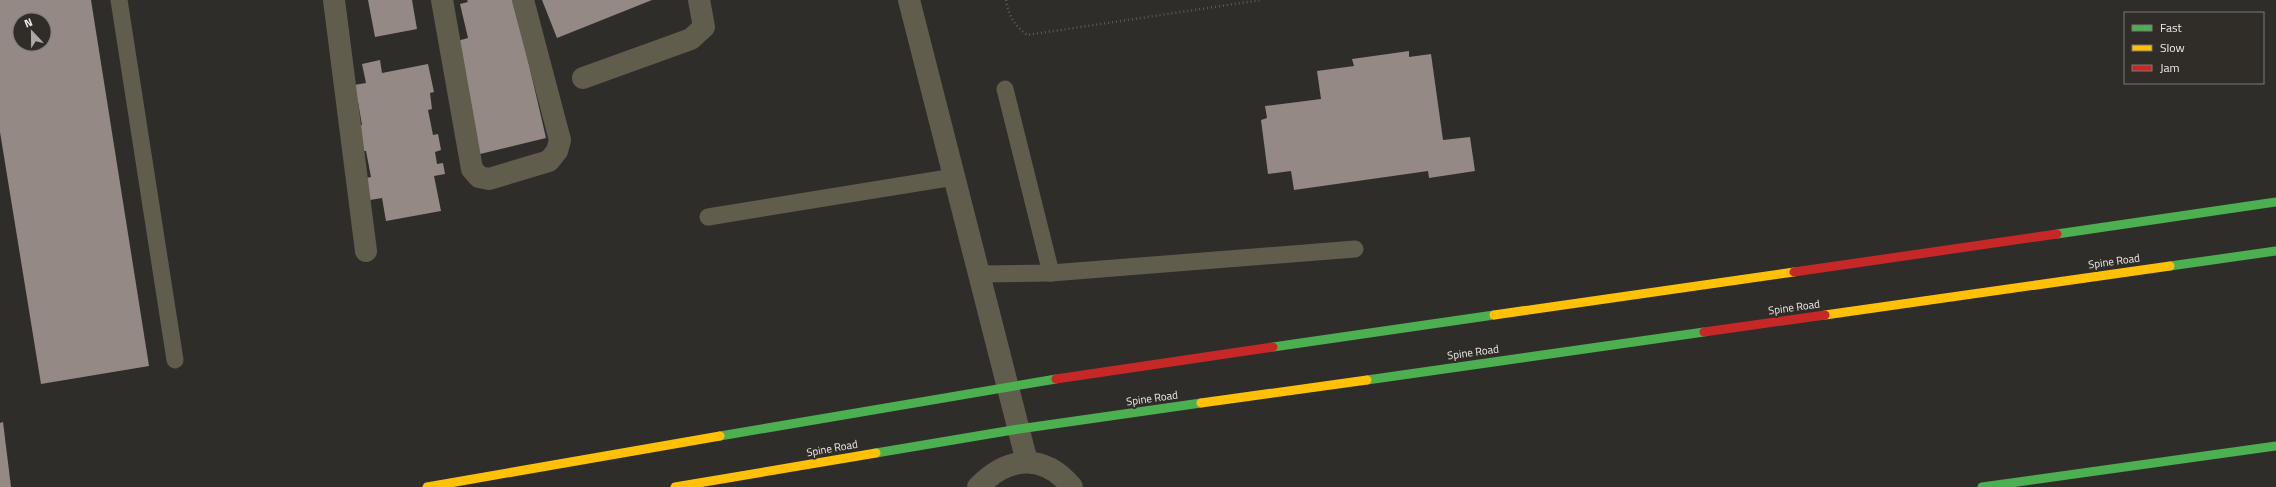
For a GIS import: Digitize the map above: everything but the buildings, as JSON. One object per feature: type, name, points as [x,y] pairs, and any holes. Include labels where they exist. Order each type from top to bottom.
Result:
[{"type":"main road","points":[[427,487],[1007,386],[2276,202]]},
{"type":"main road","name":"Spine Road","points":[[675,487],[1018,429],[2276,251]]},
{"type":"main road","points":[[1982,487],[2276,446]]},
{"type":"street","points":[[334,0],[366,251]]},
{"type":"street","points":[[442,0],[472,169],[479,177],[489,179],[549,161],[557,151],[560,140],[523,0]]},
{"type":"street","points":[[583,78],[691,39],[704,27],[699,0]]},
{"type":"street","points":[[909,0],[1027,462]]},
{"type":"street","points":[[978,487],[997,470],[1008,465],[1027,462],[1046,466],[1063,476],[1072,487]]},
{"type":"lane","points":[[119,0],[175,360]]},
{"type":"lane","points":[[1005,89],[1050,273]]},
{"type":"lane","points":[[708,217],[954,177]]},
{"type":"lane","points":[[980,274],[1050,273],[1355,249]]},
{"type":"path","points":[[1006,0],[1007,7],[1016,27],[1027,35],[1261,0]]},
{"type":"traffic: fast","points":[[2057,234],[2276,202]]},
{"type":"traffic: fast","points":[[2170,266],[2276,251]]},
{"type":"traffic: fast","points":[[1273,347],[1494,315]]},
{"type":"traffic: fast","points":[[1367,380],[1704,332]]},
{"type":"traffic: fast","points":[[720,436],[1056,379]]},
{"type":"traffic: fast","points":[[876,453],[1019,429],[1201,403]]},
{"type":"traffic: fast","points":[[1982,487],[2276,446]]},
{"type":"traffic: slow","points":[[1825,315],[2170,266]]},
{"type":"traffic: slow","points":[[1494,315],[1794,272]]},
{"type":"traffic: slow","points":[[1201,403],[1367,380]]},
{"type":"traffic: slow","points":[[427,487],[720,436]]},
{"type":"traffic: slow","points":[[675,487],[876,453]]},
{"type":"traffic: jam","points":[[1794,272],[2057,234]]},
{"type":"traffic: jam","points":[[1704,332],[1825,315]]},
{"type":"traffic: jam","points":[[1056,379],[1273,347]]}]
